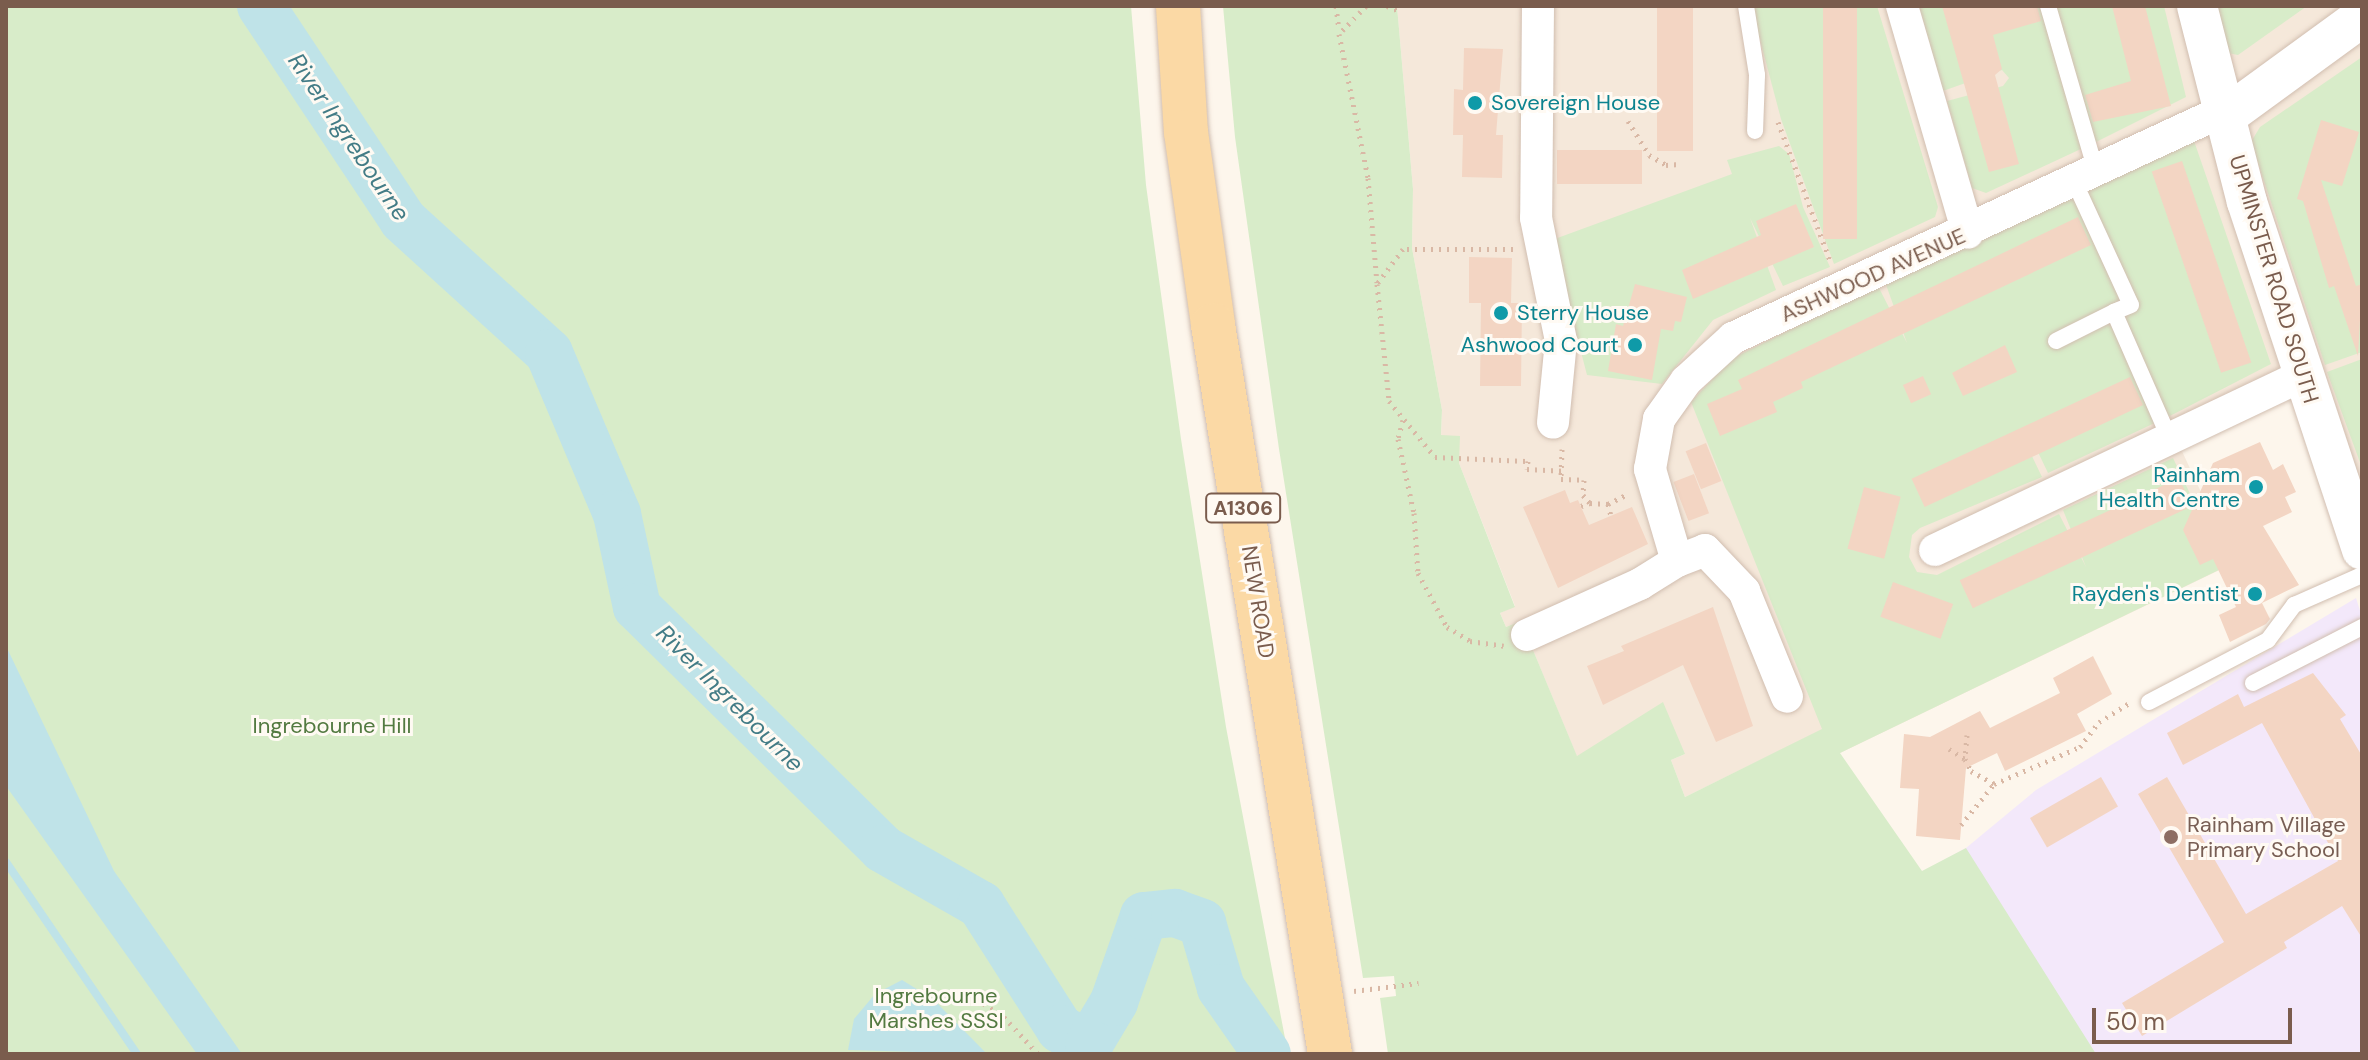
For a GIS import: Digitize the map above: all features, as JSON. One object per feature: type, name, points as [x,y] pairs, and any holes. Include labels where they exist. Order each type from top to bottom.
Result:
[{"type":"main road","name":"NEW ROAD","points":[[1178,6],[1186,132],[1211,310],[1330,1054]]},
{"type":"street","points":[[1538,6],[1538,249],[1561,341],[1551,433]]},
{"type":"street","points":[[1902,6],[1968,233]]},
{"type":"street","name":"UPMINSTER ROAD SOUTH","points":[[2197,6],[2301,376],[2362,549]]},
{"type":"street","points":[[2226,113],[2362,17]]},
{"type":"street","name":"ASHWOOD AVENUE","points":[[1674,551],[1650,469],[1659,419],[1686,381],[1733,338],[2226,113]]},
{"type":"street","points":[[1935,550],[2301,376]]},
{"type":"street","points":[[1527,635],[1640,584],[1674,551],[1705,550],[1744,591],[1787,697]]},
{"type":"lane","points":[[1746,6],[1757,75],[1755,131]]},
{"type":"lane","points":[[2048,6],[2085,176],[2131,305],[2056,341]]},
{"type":"lane","points":[[2114,312],[2169,437]]},
{"type":"lane","points":[[2149,702],[2268,640],[2294,605],[2362,575]]},
{"type":"lane","points":[[2253,683],[2362,627]]},
{"type":"path","points":[[1336,6],[1368,178],[1389,401],[1435,457],[1528,461],[1527,469],[1562,471]]},
{"type":"path","points":[[1339,29],[1366,6]]},
{"type":"path","points":[[1387,6],[1397,10]]},
{"type":"path","points":[[1757,75],[1842,289]]},
{"type":"path","points":[[1628,121],[1649,155],[1666,165],[1679,164]]},
{"type":"path","points":[[1377,284],[1403,249],[1538,249]]},
{"type":"path","points":[[1403,420],[1398,439],[1414,513],[1415,562],[1447,627],[1470,641],[1503,646],[1522,644],[1527,635]]},
{"type":"path","points":[[1551,433],[1563,444],[1561,479],[1584,480],[1583,495],[1590,503]]},
{"type":"path","points":[[1581,506],[1608,504],[1638,489],[1643,507],[1658,502]]},
{"type":"path","points":[[1608,504],[1611,516]]},
{"type":"path","points":[[1961,825],[1994,784],[2080,747],[2099,722],[2131,702],[2149,702]]},
{"type":"path","points":[[1967,735],[1965,759],[1971,771],[1994,784]]},
{"type":"path","points":[[1949,749],[1965,759]]},
{"type":"path","points":[[1322,1002],[1419,983]]},
{"type":"path","points":[[977,999],[1004,1017],[1038,1054]]},
{"type":"shaded area","points":[[1397,6],[2362,6],[2362,550],[2301,376],[2174,434],[2234,563],[1840,753],[1822,730],[1685,797],[1671,760],[1685,754],[1577,757],[1521,621],[1506,627],[1500,613],[1515,606],[1459,463],[1441,436],[1442,410],[1412,248],[1413,189]]},
{"type":"shaded area","name":"Rainham Village Primary School","points":[[2356,598],[2362,617],[2362,1054],[2018,1054],[1922,872],[1966,848],[2036,790]]},
{"type":"green space","points":[[6,6],[1131,6],[1146,185],[1181,439],[1226,727],[1288,1054],[6,1054]]},
{"type":"green space","points":[[1223,6],[1397,6],[1413,189],[1412,248],[1442,410],[1441,435],[1460,436],[1459,463],[1515,607],[1500,613],[1506,627],[1521,621],[1577,756],[1663,702],[1685,754],[1671,760],[1685,797],[1822,729],[1691,402],[1731,359],[1878,286],[1907,343],[1885,282],[2072,194],[2124,304],[2067,326],[2069,331],[2109,318],[2159,421],[2048,473],[2026,427],[2019,429],[2042,477],[1920,528],[1912,535],[1909,557],[1917,572],[1937,575],[2059,514],[2086,567],[2063,510],[2173,458],[2225,567],[1840,753],[1922,871],[1966,848],[2096,1054],[1388,1054],[1380,998],[1396,996],[1394,976],[1363,978],[1279,449],[1235,137]]},
{"type":"green space","points":[[1751,6],[1877,6],[1938,207],[1935,217],[1834,264],[1781,119]]},
{"type":"green space","points":[[1919,6],[2041,6],[2083,148],[1986,193],[1972,188],[1947,101],[2003,86],[2009,78],[2002,70],[1943,91]]},
{"type":"green space","points":[[2054,6],[2164,6],[2186,97],[2094,143]]},
{"type":"green space","points":[[2218,6],[2307,6],[2238,55],[2228,53]]},
{"type":"green space","points":[[2362,57],[2362,352],[2325,365],[2251,142],[2260,127]]},
{"type":"green space","points":[[2193,138],[2271,364],[2166,418],[2120,312],[2135,307],[2083,188]]},
{"type":"green space","points":[[1779,146],[1789,154],[1803,207],[1830,267],[1783,286],[1750,218],[1776,290],[1713,320],[1662,384],[1587,375],[1552,240],[1732,174],[1727,160]]},
{"type":"green space","points":[[2362,359],[2362,468],[2327,372]]},
{"type":"water","points":[[6,646],[114,871],[242,1054],[197,1054],[6,786]]},
{"type":"water","points":[[902,980],[933,999],[987,1054],[848,1050],[854,1019],[875,994]]},
{"type":"building","points":[[1657,6],[1693,6],[1693,151],[1657,151]]},
{"type":"building","points":[[1823,6],[1857,6],[1857,239],[1823,239]]},
{"type":"building","points":[[1942,6],[2037,6],[2041,21],[1993,35],[2002,69],[1995,75],[2019,164],[1989,172]]},
{"type":"building","points":[[2112,6],[2145,6],[2171,106],[2093,122],[2085,95],[2131,81]]},
{"type":"building","name":"Sovereign House","points":[[1464,48],[1503,49],[1496,135],[1503,135],[1502,178],[1462,177],[1463,135],[1453,135],[1454,89],[1463,90]]},
{"type":"building","points":[[2321,120],[2359,132],[2342,186],[2321,180],[2356,286],[2362,284],[2358,356],[2334,286],[2329,288],[2303,201],[2297,199]]},
{"type":"building","points":[[1557,150],[1642,150],[1642,184],[1557,184]]},
{"type":"building","points":[[2182,161],[2251,362],[2221,373],[2152,171]]},
{"type":"building","points":[[1796,204],[1814,247],[1693,299],[1682,270],[1761,235],[1756,221]]},
{"type":"building","points":[[2078,217],[2091,245],[1801,382],[1803,388],[1773,402],[1777,412],[1720,436],[1707,404],[1742,389],[1738,380]]},
{"type":"building","name":"Sterry House","points":[[1469,257],[1512,258],[1511,303],[1522,303],[1521,386],[1480,386],[1481,303],[1469,303]]},
{"type":"building","points":[[1635,284],[1687,297],[1681,322],[1675,321],[1673,331],[1661,329],[1652,380],[1608,371],[1616,324],[1623,326]]},
{"type":"building","points":[[2005,345],[2017,372],[1963,396],[1952,373]]},
{"type":"building","points":[[1923,376],[1931,394],[1911,403],[1903,385]]},
{"type":"building","points":[[2130,377],[2143,405],[1925,507],[1912,479]]},
{"type":"building","points":[[2260,442],[2273,470],[2283,464],[2296,492],[2285,497],[2292,512],[2263,526],[2299,585],[2262,603],[2270,619],[2266,624],[2230,642],[2219,615],[2236,607],[2213,559],[2200,565],[2183,530],[2213,463]]},
{"type":"building","points":[[1706,443],[1721,481],[1701,489],[1686,451]]},
{"type":"building","points":[[1694,474],[1709,513],[1689,521],[1673,482]]},
{"type":"building","points":[[2179,478],[2192,506],[1973,608],[1960,580]]},
{"type":"building","points":[[1864,487],[1901,497],[1884,559],[1847,549]]},
{"type":"building","points":[[1565,490],[1570,503],[1578,500],[1589,525],[1632,507],[1648,544],[1558,588],[1523,507]]},
{"type":"building","points":[[1893,582],[1953,604],[1940,639],[1880,617]]},
{"type":"building","points":[[1713,607],[1753,726],[1716,742],[1683,665],[1603,705],[1587,666],[1624,651],[1621,646]]},
{"type":"building","points":[[2093,656],[2112,694],[2077,714],[2086,731],[2005,771],[1997,753],[1966,768],[1960,840],[1916,836],[1919,789],[1900,788],[1904,734],[1930,737],[1980,711],[1990,728],[2060,693],[2053,678]]},
{"type":"building","points":[[2313,673],[2346,715],[2340,719],[2362,756],[2362,938],[2342,906],[2284,942],[2287,948],[2142,1036],[2122,1003],[2224,942],[2138,794],[2167,777],[2246,914],[2338,861],[2262,723],[2183,765],[2167,733],[2238,694],[2244,707]]},
{"type":"building","points":[[2101,777],[2118,806],[2047,847],[2030,818]]},
{"type":"waterway","name":"River Ingrebourne","points":[[261,6],[403,220],[549,353],[617,514],[637,607],[883,849],[981,905],[1060,1029],[1089,1044],[1114,1002],[1144,916],[1175,913],[1202,923],[1221,988],[1267,1054]]},
{"type":"waterway","points":[[6,862],[137,1054]]},
{"type":"place","name":"Sovereign House","points":[[1475,103]]},
{"type":"place","name":"Sterry House","points":[[1501,313]]},
{"type":"place","name":"Ashwood Court","points":[[1635,345]]},
{"type":"place","name":"Rainham Health Centre","points":[[2256,487]]},
{"type":"place","name":"Rayden's Dentist","points":[[2255,594]]},
{"type":"place","name":"Rainham Village Primary School","points":[[2171,837]]},
{"type":"park label","name":"Ingrebourne Hill","points":[[332,726]]},
{"type":"park label","name":"Ingrebourne Marshes SSSI","points":[[936,1008]]}]
